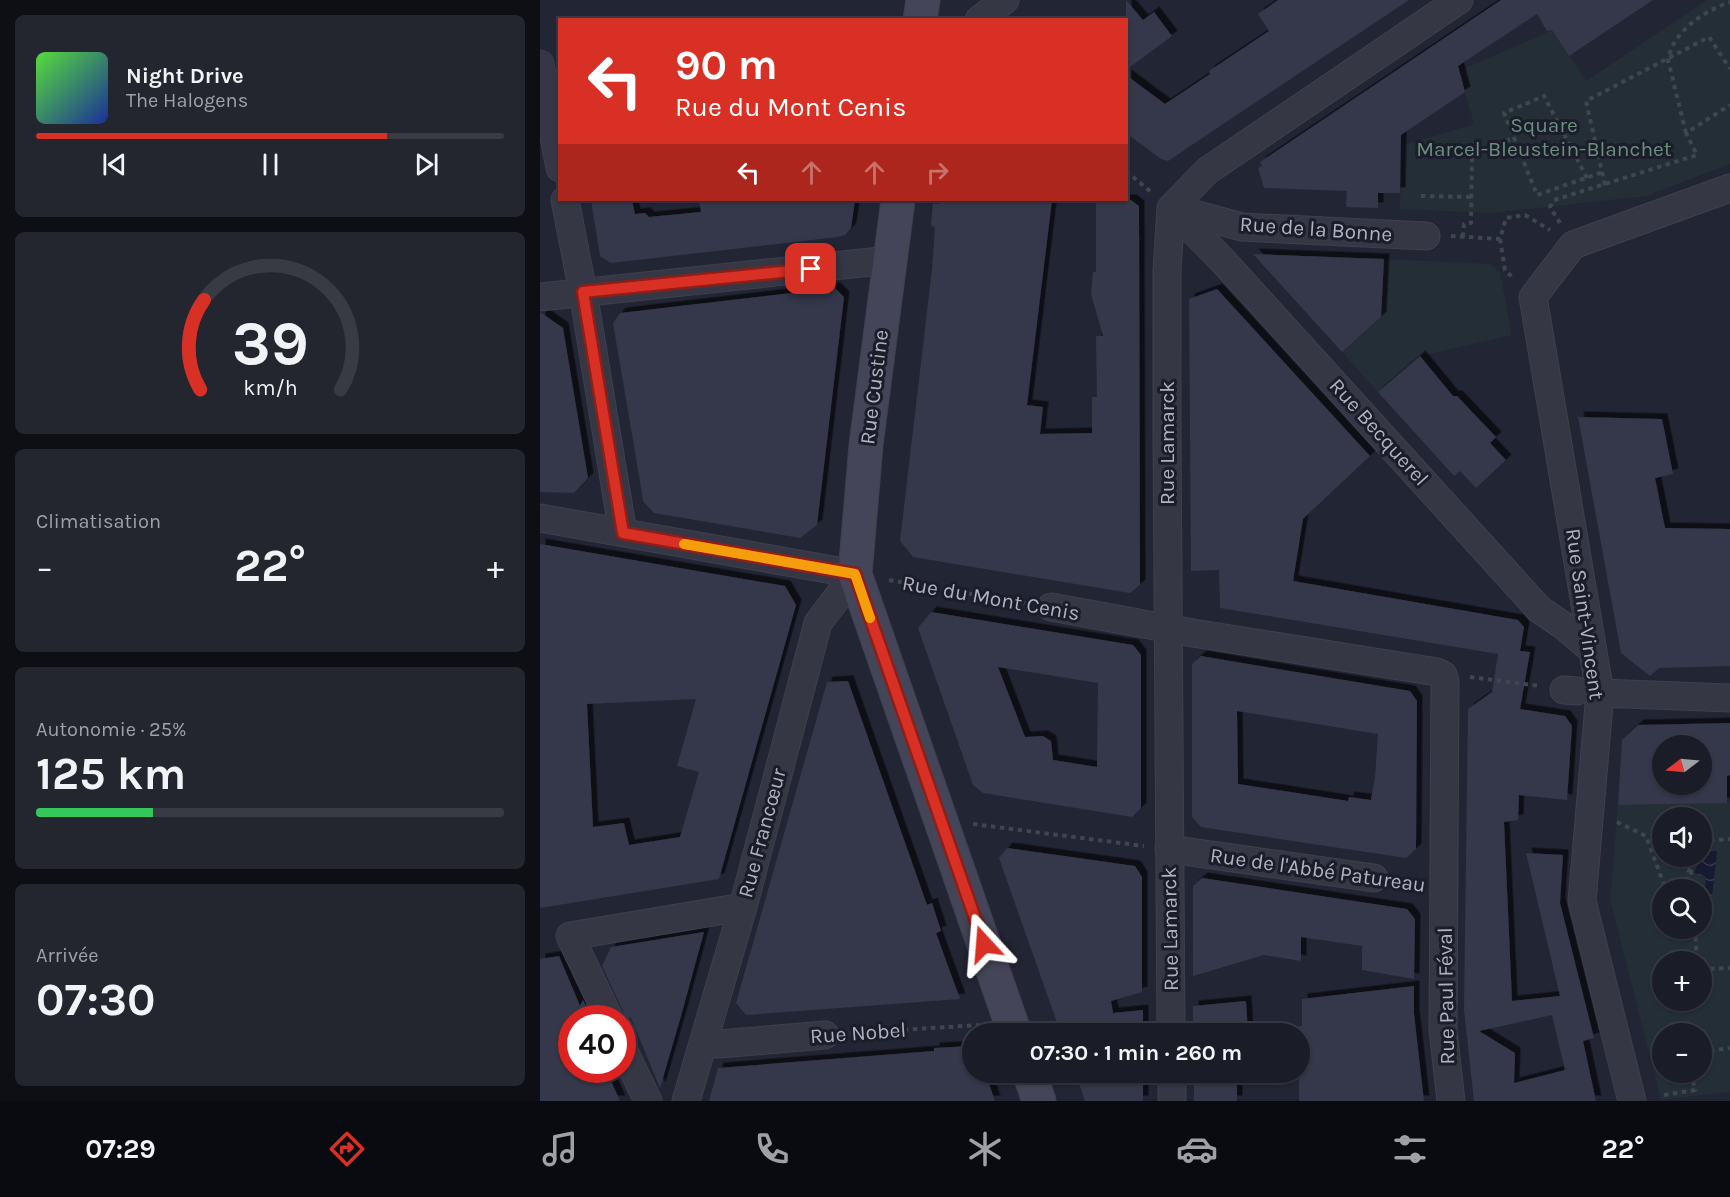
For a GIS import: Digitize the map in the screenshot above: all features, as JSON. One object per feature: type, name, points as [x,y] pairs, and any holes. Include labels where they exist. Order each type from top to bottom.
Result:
[{"type":"street","points":[[982,18],[1005,0]]},
{"type":"street","points":[[1171,208],[1207,171],[1459,0]]},
{"type":"street","points":[[540,64],[558,158]]},
{"type":"street","points":[[1567,234],[1730,188]]},
{"type":"street","points":[[565,201],[583,292],[623,533]]},
{"type":"street","name":"Rue Custine","points":[[855,574],[866,445],[898,201]]},
{"type":"street","name":"Rue de la Bonne","points":[[1171,208],[1242,227],[1426,236]]},
{"type":"street","name":"Rue Lamarck","points":[[1171,208],[1167,271],[1171,1023]]},
{"type":"street","name":"Rue Becquerel","points":[[1171,208],[1224,262],[1539,609],[1592,650]]},
{"type":"street","name":"Rue Saint-Vincent","points":[[1567,234],[1533,297],[1592,650],[1581,691],[1582,901],[1632,1101]]},
{"type":"street","points":[[540,297],[890,260]]},
{"type":"street","points":[[540,518],[855,574],[1012,1023]]},
{"type":"street","name":"Rue Francœur","points":[[686,1101],[743,907],[818,623],[855,574]]},
{"type":"street","name":"Rue du Mont Cenis","points":[[1051,607],[1170,629],[1437,672],[1443,675]]},
{"type":"street","name":"Rue Paul Féval","points":[[1443,675],[1445,681],[1443,1030],[1451,1101]]},
{"type":"street","points":[[1581,691],[1730,698]]},
{"type":"street","name":"Rue de l'Abbé Patureau","points":[[1169,849],[1374,878]]},
{"type":"street","points":[[603,1005],[570,936],[743,907]]},
{"type":"street","name":"Rue Nobel","points":[[703,1043],[825,1035]]},
{"type":"street","points":[[636,1076],[648,1101]]},
{"type":"street","points":[[1033,1083],[1039,1101]]},
{"type":"street","points":[[1172,1083],[1172,1101]]},
{"type":"path","points":[[1567,234],[1550,207],[1554,200],[1697,154],[1686,133],[1668,60],[1670,49],[1699,17],[1730,2]]},
{"type":"path","points":[[1605,185],[1586,101],[1709,38],[1730,69]]},
{"type":"path","points":[[1587,178],[1544,96],[1504,113],[1537,195],[1587,178],[1602,172]]},
{"type":"path","points":[[1686,133],[1730,105]]},
{"type":"path","points":[[1500,238],[1461,237],[1464,224],[1471,223],[1472,153],[1514,138]]},
{"type":"path","points":[[1421,196],[1471,197]]},
{"type":"path","points":[[1505,270],[1500,238],[1506,218],[1525,215]]},
{"type":"path","name":"Rue du Mont Cenis","points":[[855,574],[1051,607]]},
{"type":"path","points":[[1482,678],[1581,691]]},
{"type":"path","points":[[940,819],[1169,849]]},
{"type":"path","points":[[1616,822],[1646,836],[1662,879]]},
{"type":"path","points":[[1712,840],[1730,839]]},
{"type":"path","name":"Rue de l'Abbé Patureau","points":[[1374,878],[1445,888]]},
{"type":"path","points":[[1712,969],[1730,968]]},
{"type":"path","name":"Rue Nobel","points":[[825,1035],[962,1025]]},
{"type":"path","points":[[1712,1050],[1730,1048]]},
{"type":"path","points":[[1664,1095],[1695,1090],[1693,1083]]},
{"type":"green space","name":"Square Marcel-Bleustein-Blanchet","points":[[1707,0],[1730,0],[1730,164],[1646,196],[1491,213],[1400,209],[1401,146],[1474,124],[1459,71],[1552,30],[1586,81]]},
{"type":"green space","points":[[1384,259],[1491,264],[1500,272],[1512,335],[1420,356],[1378,392],[1342,352],[1381,317]]},
{"type":"green space","points":[[1730,803],[1730,1092],[1661,1100],[1657,1083],[1712,1083],[1712,1023],[1652,1023],[1652,1065],[1610,899],[1618,805]]},
{"type":"water","points":[[1712,850],[1717,851],[1712,897],[1712,879],[1706,879],[1706,877],[1694,873],[1696,867],[1712,867]]},
{"type":"building","points":[[1126,0],[1143,20],[1154,12],[1172,36],[1128,69],[1128,18],[1126,18]]},
{"type":"building","points":[[1278,0],[1409,0],[1168,161],[1161,159],[1128,134],[1128,76],[1165,104],[1269,31],[1258,14]]},
{"type":"building","points":[[1501,0],[1653,0],[1569,56],[1552,30],[1547,31],[1537,14],[1458,66],[1465,92],[1401,135],[1400,193],[1378,193],[1378,208],[1346,207],[1347,191],[1264,188],[1258,168],[1262,166],[1260,162]]},
{"type":"building","points":[[1131,200],[1139,206],[1140,585],[1130,593],[913,557],[900,541],[932,269],[935,227],[931,226],[933,203],[939,204],[939,201],[1052,201],[1027,405],[1043,407],[1040,434],[1092,433],[1092,397],[1097,397],[1096,336],[1103,336],[1091,294],[1093,272],[1096,272],[1096,201]]},
{"type":"building","points":[[591,201],[632,201],[635,214],[645,213],[649,217],[701,212],[699,201],[855,201],[851,228],[845,235],[838,237],[611,263],[600,256]]},
{"type":"building","points":[[1253,254],[1384,259],[1381,317],[1342,352]]},
{"type":"building","points":[[835,288],[844,297],[817,525],[800,538],[654,513],[643,501],[613,323],[620,313]]},
{"type":"building","points":[[1217,289],[1370,456],[1303,519],[1293,581],[1518,620],[1524,627],[1520,651],[1530,652],[1520,709],[1565,716],[1572,726],[1567,800],[1519,795],[1518,820],[1504,822],[1512,1001],[1560,996],[1526,853],[1563,855],[1560,903],[1594,1038],[1583,1041],[1596,1101],[1474,1101],[1464,1010],[1468,709],[1492,692],[1498,654],[1220,608],[1219,570],[1191,571],[1189,299]],"holes":[[[1552,1015],[1565,1070],[1514,1083],[1515,1053],[1479,1031]]]},
{"type":"building","points":[[540,312],[563,328],[588,478],[574,493],[540,492]]},
{"type":"building","points":[[1420,356],[1453,396],[1457,396],[1496,437],[1490,443],[1506,460],[1476,488],[1460,471],[1454,476],[1378,392]]},
{"type":"building","points":[[1578,417],[1662,419],[1673,474],[1655,478],[1665,528],[1730,529],[1730,666],[1659,668],[1650,676],[1621,653]]},
{"type":"building","points":[[540,544],[785,586],[796,605],[719,879],[540,908]],"holes":[[[696,699],[677,766],[699,772],[680,837],[629,845],[624,823],[593,827],[587,704]]]},
{"type":"building","points":[[931,612],[1133,645],[1141,655],[1141,808],[1132,817],[983,793],[973,785],[918,628]],"holes":[[[998,667],[1098,683],[1097,767],[1053,760],[1051,741],[1043,736],[1025,737]]]},
{"type":"building","points":[[1201,656],[1410,691],[1417,701],[1416,849],[1406,858],[1201,827],[1192,817],[1192,664]],"holes":[[[1237,711],[1378,734],[1371,800],[1349,797],[1348,801],[1238,784]]]},
{"type":"building","points":[[848,681],[927,905],[932,903],[941,931],[936,933],[960,999],[746,1015],[736,1003],[827,682]]},
{"type":"building","points":[[1730,723],[1730,775],[1727,776],[1727,803],[1618,805],[1622,740],[1638,725]]},
{"type":"building","points":[[1007,848],[1135,866],[1142,877],[1142,992],[1111,1001],[1113,1013],[1143,1010],[1143,1023],[1057,1023],[999,858]]},
{"type":"building","points":[[1202,878],[1407,909],[1415,919],[1414,979],[1362,970],[1362,946],[1301,937],[1301,961],[1264,955],[1193,976],[1193,886]]},
{"type":"building","points":[[704,932],[660,1088],[636,1030],[636,1005],[620,1005],[602,966],[611,947]]},
{"type":"building","points":[[559,956],[580,1005],[558,1005],[558,1083],[612,1083],[620,1101],[540,1101],[540,959]]},
{"type":"building","points":[[1414,986],[1414,1014],[1424,1101],[1299,1101],[1299,1083],[1310,1083],[1310,1023],[1302,1023],[1302,999]]},
{"type":"building","points":[[1246,1001],[1247,1023],[1193,1023],[1193,1006]]},
{"type":"building","points":[[962,1047],[962,1083],[989,1083],[995,1101],[709,1101],[718,1068],[934,1051],[934,1048]]},
{"type":"building","points":[[1079,1083],[1143,1083],[1143,1101],[1085,1101]]},
{"type":"building","points":[[1194,1083],[1237,1083],[1237,1101],[1194,1101]]},
{"type":"slow traffic","points":[[684,544],[855,574],[870,618]]},
{"type":"route","points":[[811,269],[583,292],[623,533],[855,574],[984,944]]}]
